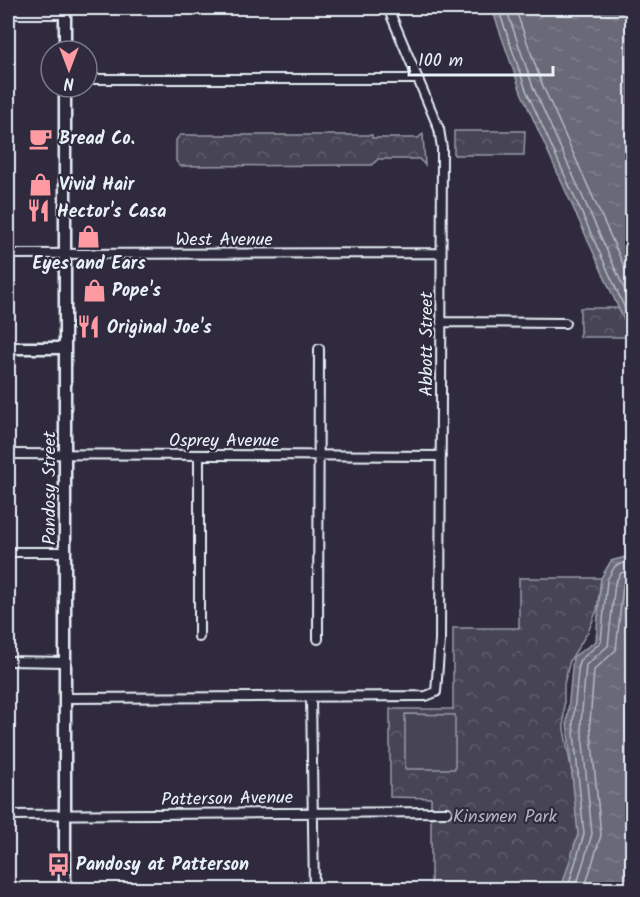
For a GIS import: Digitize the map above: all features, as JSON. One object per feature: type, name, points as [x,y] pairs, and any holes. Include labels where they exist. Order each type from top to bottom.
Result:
[{"type":"street","name":"Abbott Street","points":[[311,697],[426,696],[436,692],[439,682],[441,253],[439,129],[387,8]]},
{"type":"street","points":[[8,14],[65,11],[65,39]]},
{"type":"street","points":[[99,79],[417,79]]},
{"type":"street","name":"Pandosy Street","points":[[65,99],[65,890]]},
{"type":"street","name":"West Avenue","points":[[8,254],[441,253]]},
{"type":"street","points":[[441,322],[565,323]]},
{"type":"street","points":[[8,348],[65,348]]},
{"type":"street","points":[[318,639],[319,349]]},
{"type":"street","name":"Osprey Avenue","points":[[8,454],[441,456]]},
{"type":"street","points":[[199,455],[199,637]]},
{"type":"street","points":[[8,552],[65,552]]},
{"type":"street","points":[[8,661],[65,662]]},
{"type":"street","points":[[65,699],[311,697],[314,890]]},
{"type":"street","name":"Patterson Avenue","points":[[8,815],[447,812]]},
{"type":"green space","points":[[454,131],[525,131],[524,155],[454,155]]},
{"type":"green space","points":[[423,134],[425,165],[419,159],[378,159],[372,165],[180,166],[176,161],[176,140],[180,135],[372,135],[372,138],[418,138]]},
{"type":"green space","points":[[580,308],[618,308],[632,332],[632,337],[580,337]]},
{"type":"green space","name":"Kinsmen Park","points":[[519,578],[601,578],[597,610],[588,632],[570,660],[564,684],[564,729],[580,819],[574,889],[431,889],[431,798],[390,797],[390,709],[453,709],[453,628],[519,628]]},
{"type":"green space","points":[[405,714],[455,715],[455,769],[405,769]]},
{"type":"water","points":[[632,8],[632,338],[521,92],[492,9]]},
{"type":"water","points":[[632,517],[632,539],[628,523]]},
{"type":"water","points":[[632,539],[632,889],[561,889],[578,834],[567,723],[573,657],[596,641],[601,578],[611,561],[629,556]]},
{"type":"place","name":"Bread Co.","points":[[41,138]]},
{"type":"place","name":"Vivid Hair","points":[[41,184]]},
{"type":"place","name":"Hector's Casa","points":[[39,211]]},
{"type":"place","name":"Eyes and Ears","points":[[89,237]]},
{"type":"place","name":"Pope's","points":[[94,290]]},
{"type":"place","name":"Original Joe's","points":[[89,327]]},
{"type":"place","name":"Pandosy at Patterson","points":[[58,864]]}]
